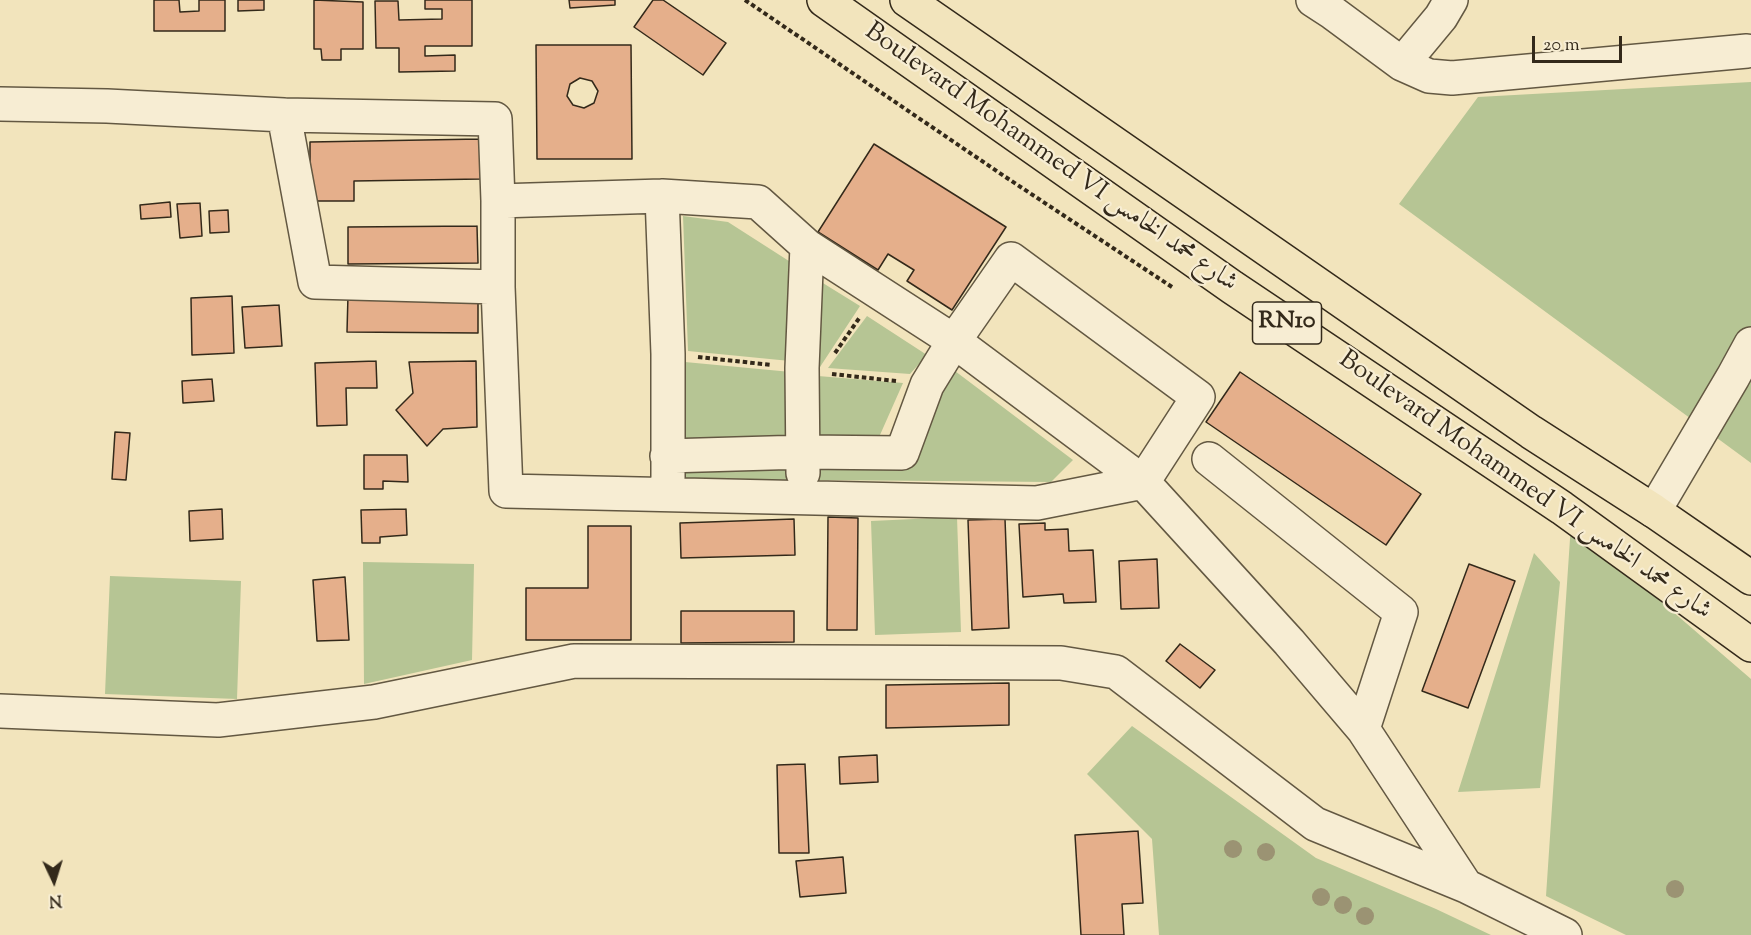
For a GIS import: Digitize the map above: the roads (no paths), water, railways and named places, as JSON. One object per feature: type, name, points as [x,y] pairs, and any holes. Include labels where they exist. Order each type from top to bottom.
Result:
[{"type":"main road","name":"Boulevard Mohammed VI شارع محمد الخامس","points":[[824,0],[1232,287],[1562,508],[1751,645]]},
{"type":"main road","name":"Boulevard Mohammed VI شارع محمد الخامس","points":[[907,0],[1521,425],[1654,511],[1751,578]]},
{"type":"street","points":[[1402,64],[1441,17],[1451,0]]},
{"type":"street","points":[[1324,4],[1402,64],[1429,76],[1452,78],[1747,51]]},
{"type":"street","points":[[0,104],[107,105],[284,115],[495,119],[498,287],[506,491],[1037,503],[1143,482],[1198,397],[1011,259],[954,341],[927,385],[902,453],[804,452],[667,456]]},
{"type":"street","points":[[284,115],[315,282],[498,287]]},
{"type":"street","points":[[498,201],[662,196],[758,202],[807,246],[954,341],[1143,482],[1289,642],[1363,729],[1467,886]]},
{"type":"street","points":[[662,196],[668,354],[668,495]]},
{"type":"street","points":[[803,498],[804,452],[811,371],[807,246]]},
{"type":"street","points":[[1654,511],[1742,382],[1751,344]]},
{"type":"street","points":[[1209,459],[1401,612],[1363,729]]},
{"type":"street","points":[[0,711],[218,720],[374,702],[574,661],[1061,663],[1116,672],[1315,824],[1467,886],[1565,935]]}]
